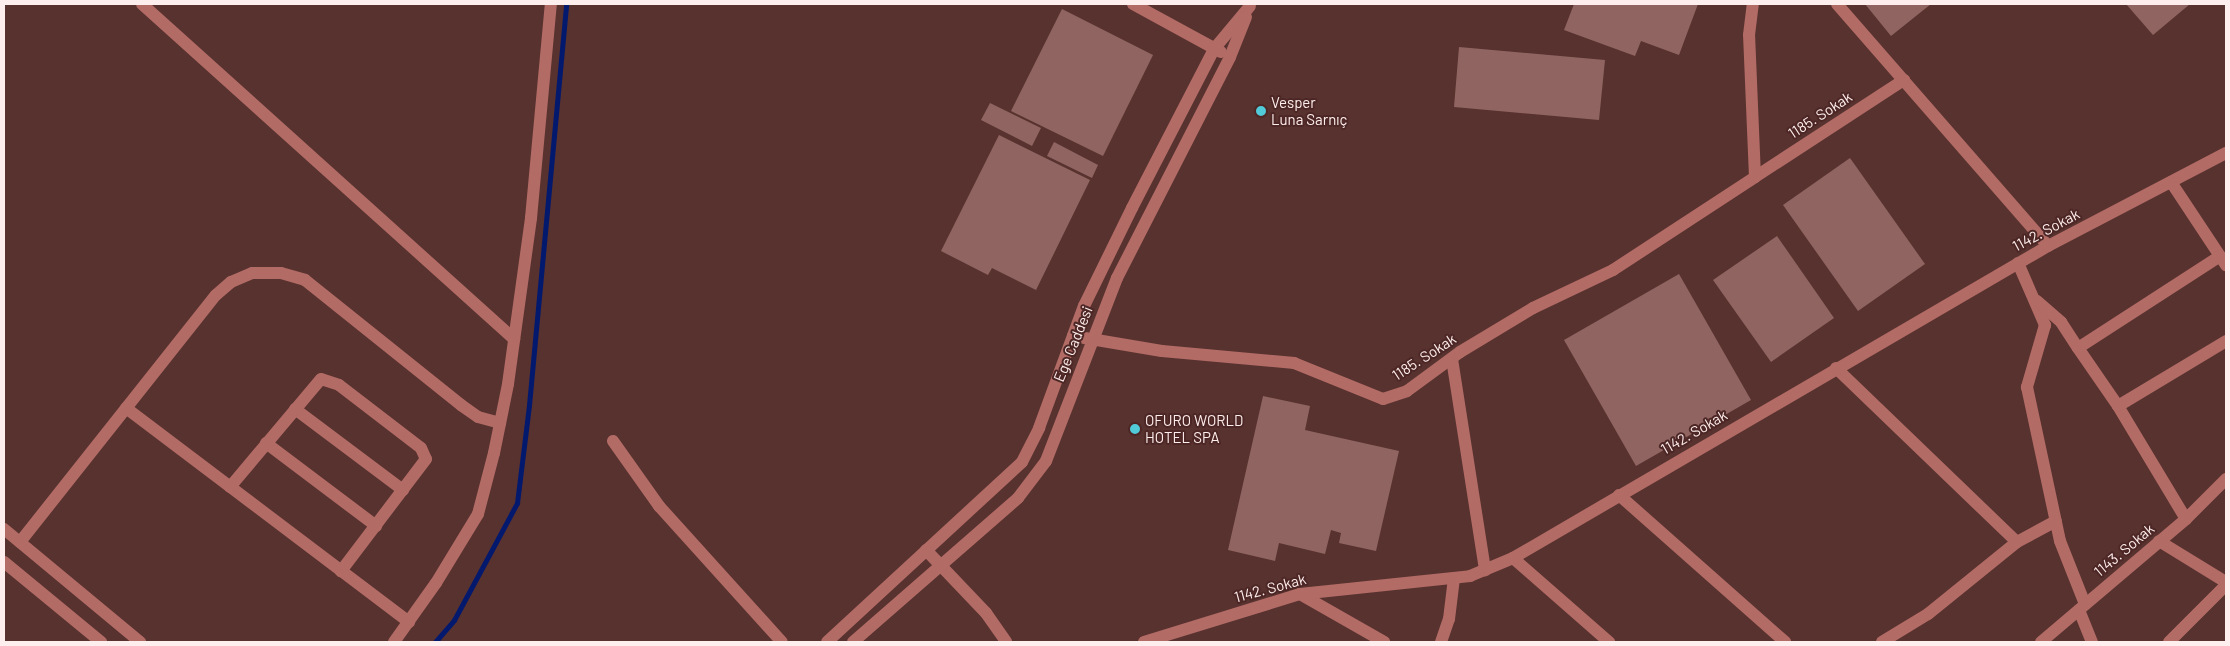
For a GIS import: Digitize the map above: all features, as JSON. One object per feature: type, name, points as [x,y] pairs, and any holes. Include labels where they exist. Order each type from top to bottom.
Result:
[{"type":"street","points":[[142,4],[514,339]]},
{"type":"street","points":[[394,642],[409,622],[478,514],[500,423],[514,339],[531,218],[550,4]]},
{"type":"street","points":[[1133,4],[1230,57]]},
{"type":"street","points":[[1753,4],[1748,35],[1755,177]]},
{"type":"street","points":[[1837,4],[2048,246]]},
{"type":"street","points":[[827,642],[1022,462],[1038,428],[1073,336],[1132,208],[1214,49],[1251,5]]},
{"type":"street","name":"Ege Caddesi","points":[[853,642],[1018,498],[1046,461],[1092,339],[1118,278],[1230,57],[1251,5]]},
{"type":"street","name":"1185. Sokak","points":[[1073,336],[1172,352],[1294,363],[1383,399],[1407,391],[1452,358],[1533,308],[1614,270],[1904,80]]},
{"type":"street","name":"1142. Sokak","points":[[1148,642],[1300,594],[1454,578],[1485,570],[1512,558],[2018,263],[2226,153]]},
{"type":"street","points":[[2078,348],[2223,261],[2171,182]]},
{"type":"street","points":[[2018,263],[2045,325],[2027,387],[2060,541],[2092,642]]},
{"type":"street","points":[[20,542],[216,295],[231,282],[252,273],[281,273],[305,280],[472,413],[500,423]]},
{"type":"street","points":[[2034,299],[2061,322],[2118,406],[2186,519]]},
{"type":"street","points":[[2118,406],[2226,341]]},
{"type":"street","points":[[1452,358],[1485,570]]},
{"type":"street","points":[[1836,368],[2017,542]]},
{"type":"street","points":[[230,487],[321,379],[339,385],[421,448],[426,459],[342,571]]},
{"type":"street","points":[[126,408],[409,622]]},
{"type":"street","points":[[295,409],[403,490]]},
{"type":"street","points":[[613,441],[659,506],[782,642]]},
{"type":"street","points":[[266,443],[376,526]]},
{"type":"street","name":"1143. Sokak","points":[[2041,642],[2186,519],[2226,479]]},
{"type":"street","points":[[1619,496],[1785,642]]},
{"type":"street","points":[[1882,642],[1928,614],[2017,542],[2056,520]]},
{"type":"street","points":[[4,529],[140,642]]},
{"type":"street","points":[[2160,541],[2226,584],[2169,642]]},
{"type":"street","points":[[926,550],[986,613],[1006,642]]},
{"type":"street","points":[[1512,558],[1609,642]]},
{"type":"street","points":[[5,566],[101,642]]},
{"type":"street","points":[[1441,642],[1449,620],[1454,578]]},
{"type":"street","points":[[1300,594],[1384,642]]},
{"type":"building","points":[[1574,4],[1698,4],[1679,55],[1641,41],[1635,56],[1564,30]]},
{"type":"building","points":[[1865,4],[1931,4],[1891,36]]},
{"type":"building","points":[[2126,4],[2190,4],[2153,35]]},
{"type":"building","points":[[1062,9],[1153,55],[1103,156],[1011,111]]},
{"type":"building","points":[[1459,47],[1605,60],[1599,120],[1454,107]]},
{"type":"building","points":[[990,103],[1041,128],[1032,146],[981,120]]},
{"type":"building","points":[[999,135],[1090,180],[1036,290],[992,268],[988,275],[941,251]]},
{"type":"building","points":[[1054,142],[1098,165],[1092,178],[1047,156]]},
{"type":"building","points":[[1850,158],[1925,264],[1858,311],[1783,205]]},
{"type":"building","points":[[1777,236],[1834,318],[1771,362],[1713,280]]},
{"type":"building","points":[[1679,274],[1751,400],[1636,466],[1564,340]]},
{"type":"building","points":[[1263,396],[1310,406],[1305,430],[1399,451],[1376,551],[1339,543],[1341,533],[1331,530],[1325,554],[1279,543],[1275,561],[1228,550]]},
{"type":"waterway","points":[[435,642],[454,620],[517,503],[529,405],[566,4]]},
{"type":"place","name":"Vesper Luna Sarnıç","points":[[1261,111]]},
{"type":"place","name":"OFURO WORLD HOTEL SPA","points":[[1135,429]]}]
